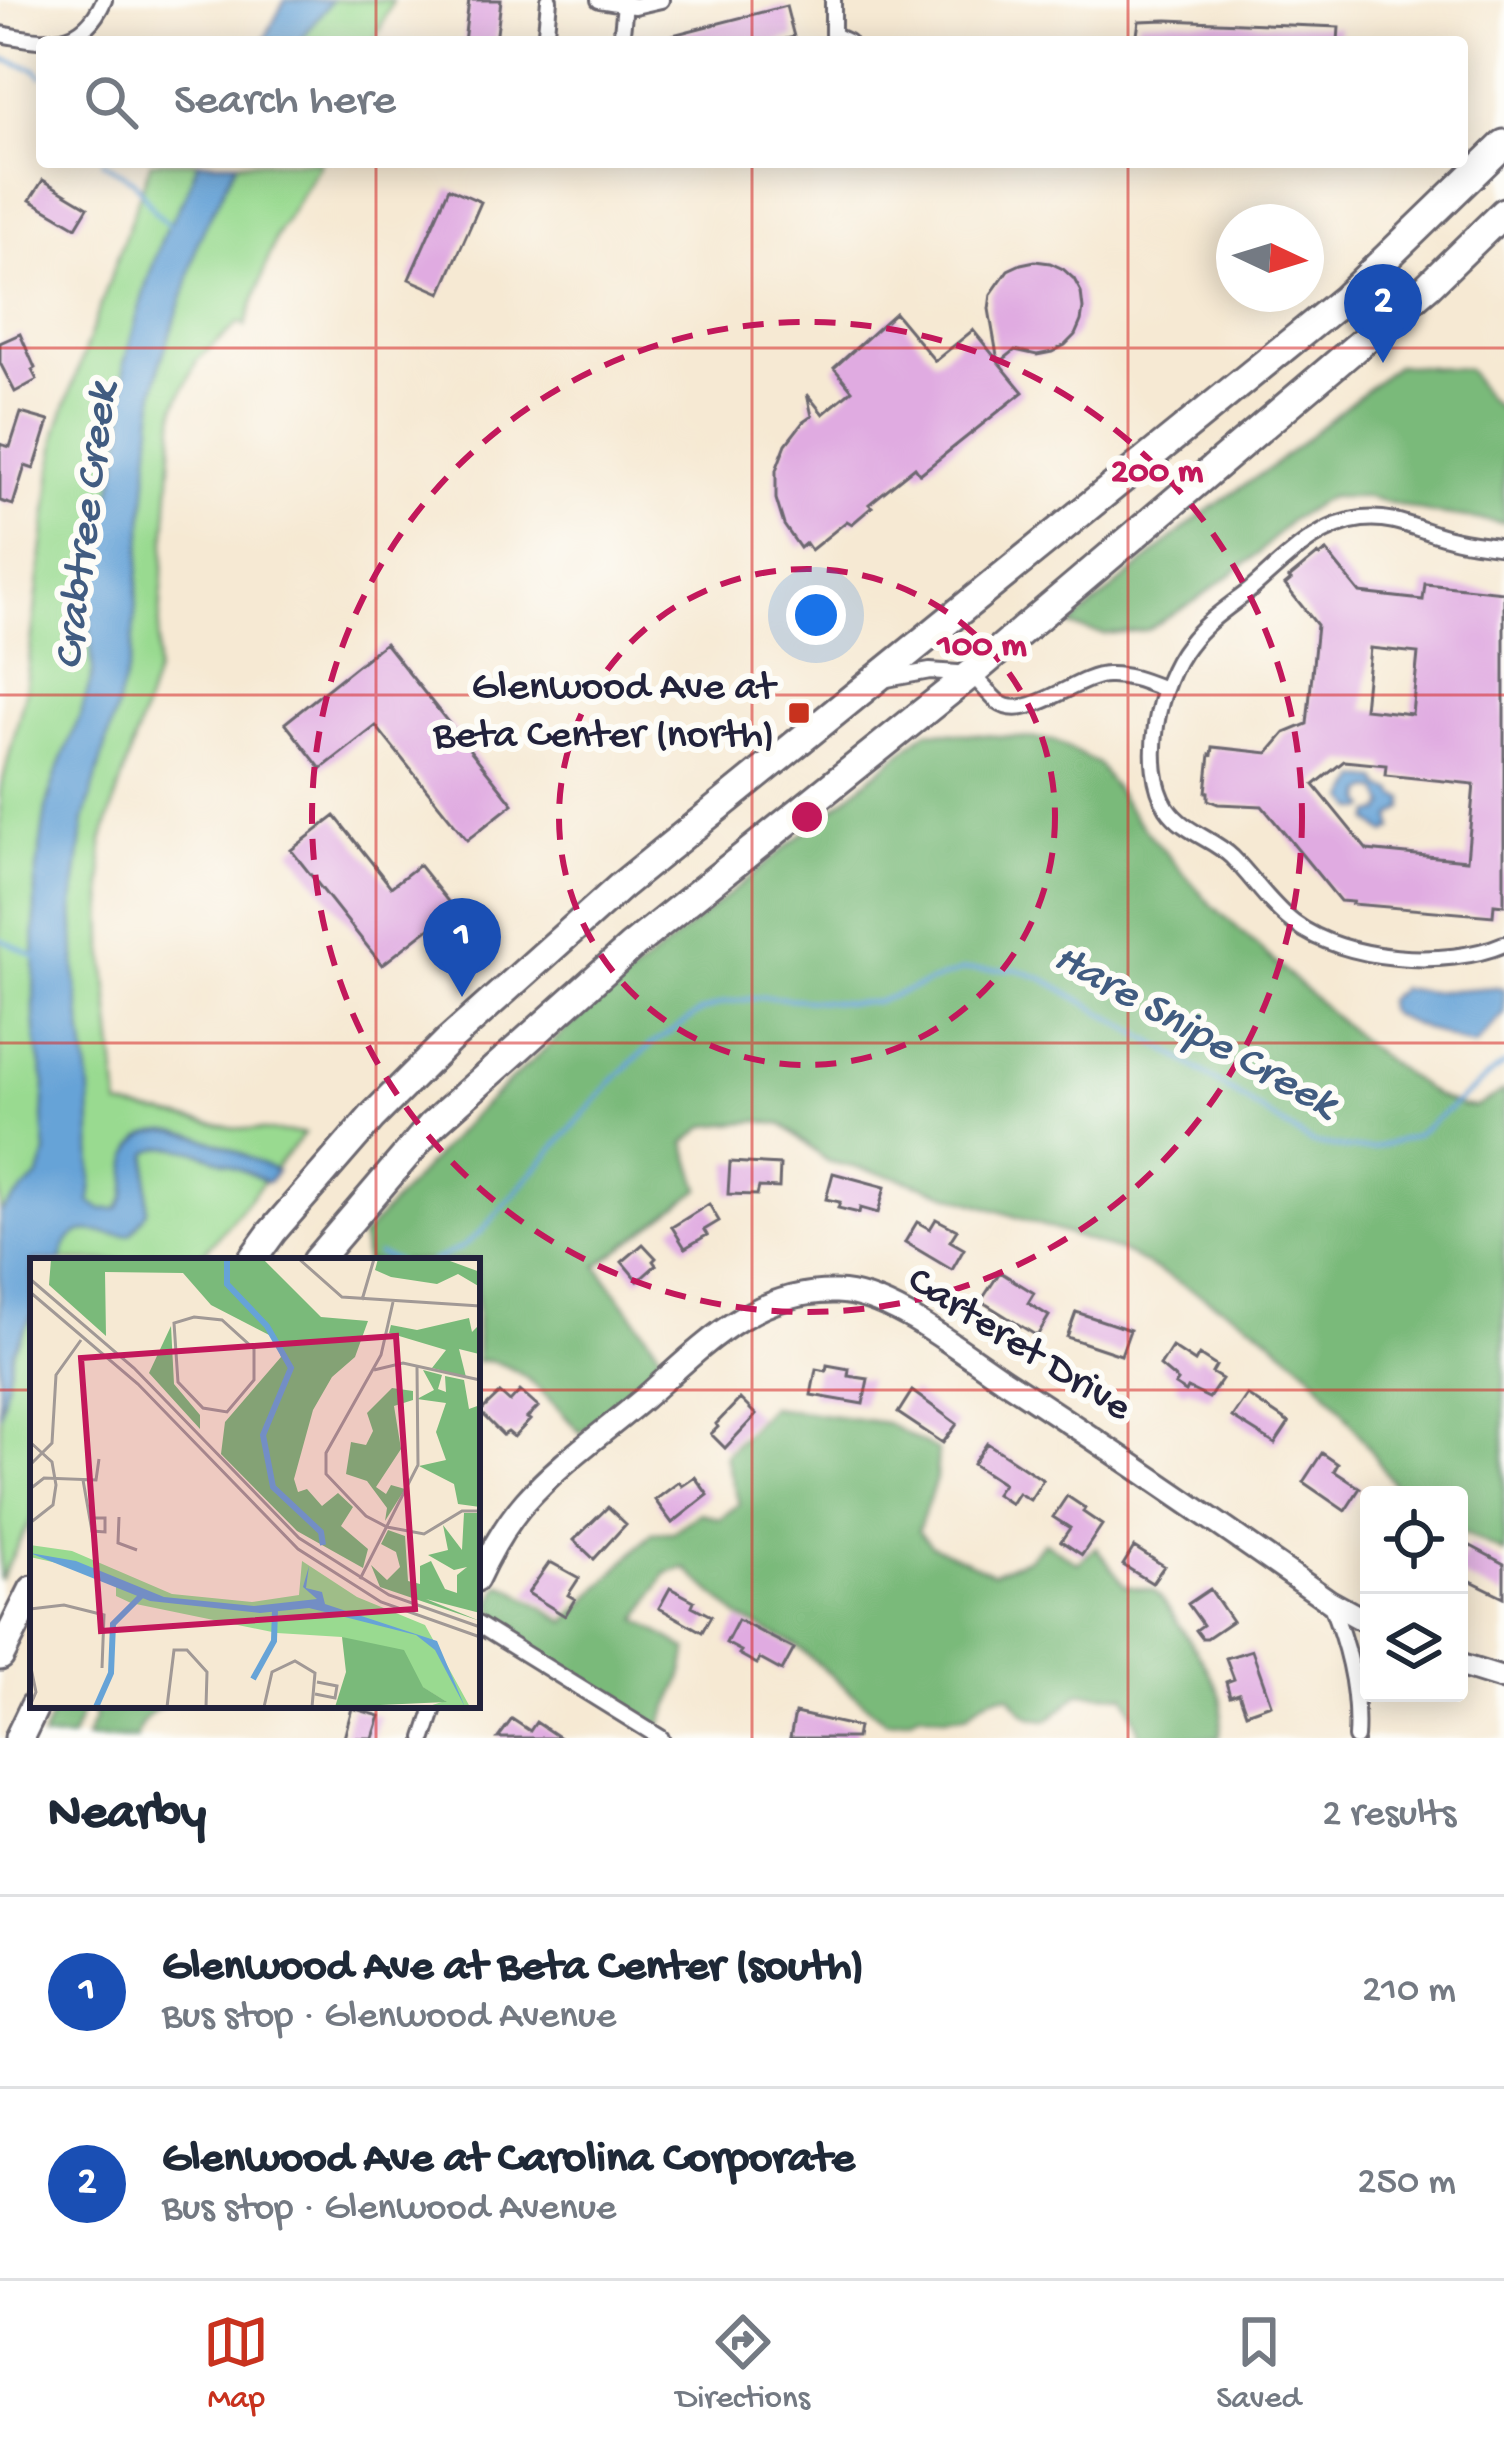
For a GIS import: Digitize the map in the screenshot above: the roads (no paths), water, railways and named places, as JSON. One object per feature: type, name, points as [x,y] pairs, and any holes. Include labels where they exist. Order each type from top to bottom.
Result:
[{"type":"highway","points":[[253,1258],[372,1117],[448,1040],[621,886],[1344,299],[1504,144]]},
{"type":"highway","points":[[319,1258],[432,1125],[498,1064],[631,947],[971,674],[1428,286],[1504,212]]},
{"type":"highway","points":[[1404,241],[1428,286]]},
{"type":"highway","points":[[0,1656],[30,1596]]},
{"type":"highway","points":[[20,1738],[34,1708]]},
{"type":"street","points":[[69,36],[88,28],[104,0]]},
{"type":"street","points":[[545,36],[549,0]]},
{"type":"street","points":[[599,0],[635,5],[661,0]]},
{"type":"street","points":[[833,0],[835,36]]},
{"type":"street","points":[[622,36],[625,4]]},
{"type":"street","points":[[0,34],[36,38]]},
{"type":"street","points":[[1504,547],[1449,538],[1406,521],[1383,518],[1340,524],[1303,544],[1204,626],[1184,649],[1164,689],[1154,756],[1156,779],[1169,812],[1226,851],[1295,924],[1339,946],[1400,956],[1462,956],[1504,944]]},
{"type":"street","points":[[875,681],[930,670],[971,674],[1000,705],[1018,707],[1032,706],[1103,674],[1164,689]]},
{"type":"street","name":"Carteret Drive","points":[[480,1574],[500,1535],[527,1499],[696,1353],[753,1309],[796,1295],[835,1292],[893,1308],[921,1324],[1360,1618]]},
{"type":"street","points":[[1329,1601],[1353,1675],[1356,1738]]},
{"type":"street","points":[[480,1626],[662,1738]]},
{"type":"street","points":[[1468,1668],[1504,1679]]},
{"type":"street","points":[[424,1738],[433,1708]]},
{"type":"water","points":[[285,0],[332,0],[304,36],[266,36]]},
{"type":"water","points":[[196,168],[234,168],[198,241],[161,360],[131,658],[84,820],[73,906],[76,980],[90,1090],[90,1202],[101,1209],[117,1209],[124,1196],[130,1155],[141,1139],[157,1132],[199,1137],[277,1171],[268,1182],[190,1150],[160,1148],[148,1153],[147,1211],[131,1234],[78,1233],[62,1258],[30,1258],[30,1319],[13,1351],[0,1416],[0,1213],[39,1176],[46,1153],[45,1084],[34,1014],[35,883],[46,809],[93,673],[86,570],[117,468],[124,429],[124,364],[163,236]]},
{"type":"water","points":[[1360,778],[1378,780],[1383,788],[1405,799],[1404,808],[1392,817],[1393,829],[1386,833],[1370,821],[1386,805],[1380,791],[1365,793],[1365,810],[1356,809],[1347,799]]},
{"type":"water","points":[[1400,988],[1429,992],[1504,989],[1504,1014],[1474,1046],[1387,1009],[1386,1000]]},
{"type":"waterway","points":[[0,58],[36,70]]},
{"type":"waterway","points":[[113,168],[134,181],[172,228]]},
{"type":"waterway","points":[[0,939],[38,958]]},
{"type":"waterway","name":"Hare Snipe Creek","points":[[439,1258],[480,1233],[618,1075],[652,1044],[700,1012],[723,1003],[763,997],[876,1002],[963,970],[1016,969],[1044,979],[1175,1055],[1312,1143],[1350,1149],[1371,1149],[1416,1135],[1504,1064]]},
{"type":"waterway","name":"Hare Snipe Creek","points":[[378,1254],[389,1258]]},
{"type":"place","name":"Glenwood Ave at Carolina Corporate","points":[[1383,363]]},
{"type":"place","name":"Glenwood Ave at Beta Center (north)","points":[[799,713]]},
{"type":"place","name":"Glenwood Ave at Beta Center (south)","points":[[462,997]]},
{"type":"water label","name":"Crabtree Creek","points":[[88,527]]}]
